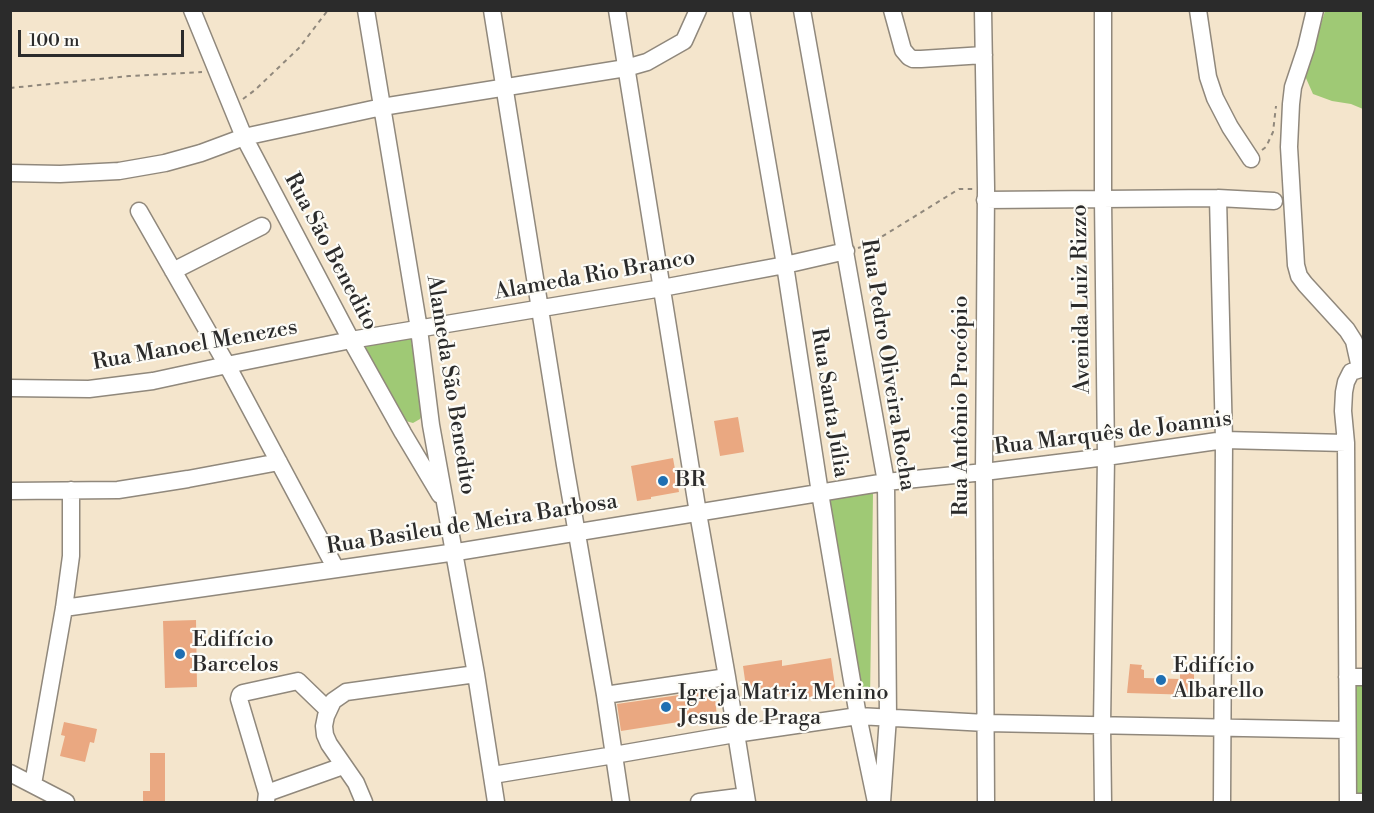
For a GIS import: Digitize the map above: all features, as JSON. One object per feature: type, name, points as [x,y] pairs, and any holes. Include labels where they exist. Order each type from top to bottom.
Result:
[{"type":"street","name":"Rua São Benedito","points":[[192,10],[244,137],[351,340],[446,506]]},
{"type":"street","name":"Alameda São Benedito","points":[[366,10],[419,329],[431,425],[455,552],[496,802]]},
{"type":"street","points":[[492,10],[621,802]]},
{"type":"street","points":[[617,10],[746,799],[699,802]]},
{"type":"street","points":[[10,173],[60,174],[119,171],[165,163],[244,137],[382,107],[626,68],[647,62],[684,41],[698,10]]},
{"type":"street","name":"Rua Santa Júlia","points":[[741,10],[858,716],[876,802]]},
{"type":"street","name":"Rua Pedro Oliveira Rocha","points":[[802,10],[886,482],[888,717],[882,802]]},
{"type":"street","points":[[892,10],[903,50],[913,59],[984,56]]},
{"type":"street","name":"Rua Antônio Procópio","points":[[983,10],[986,802]]},
{"type":"street","name":"Avenida Luiz Rizzo","points":[[1103,10],[1106,457],[1103,802]]},
{"type":"street","points":[[1198,10],[1208,77],[1215,98],[1230,127],[1251,159]]},
{"type":"street","points":[[1315,10],[1293,87],[1291,104],[1289,147],[1296,265],[1299,276],[1305,284],[1347,330],[1354,341],[1362,368],[1348,375],[1343,411],[1355,677],[1347,730],[1348,802],[1364,802]]},
{"type":"street","points":[[985,194],[1103,199],[1218,198],[1274,201]]},
{"type":"street","points":[[1218,198],[1224,440],[1222,802]]},
{"type":"street","points":[[139,211],[227,364],[336,569]]},
{"type":"street","points":[[173,271],[262,226]]},
{"type":"street","name":"Alameda Rio Branco","points":[[351,340],[662,288],[846,251]]},
{"type":"street","name":"Rua Manoel Menezes","points":[[10,388],[89,389],[153,381],[351,340]]},
{"type":"street","points":[[403,433],[431,425]]},
{"type":"street","name":"Rua Marquês de Joannis","points":[[886,482],[1106,457],[1224,440],[1346,443]]},
{"type":"street","points":[[10,491],[118,490],[279,462]]},
{"type":"street","name":"Rua Basileu de Meira Barbosa","points":[[64,608],[455,552],[886,482]]},
{"type":"street","points":[[33,784],[71,556],[71,490]]},
{"type":"street","points":[[364,802],[356,783],[325,735],[324,726],[333,701],[346,692],[476,674]]},
{"type":"street","points":[[605,695],[727,677]]},
{"type":"street","points":[[328,710],[298,681],[243,693],[239,699],[267,798],[344,766]]},
{"type":"street","points":[[493,775],[735,734],[858,716],[986,723],[1347,730]]},
{"type":"street","points":[[10,773],[66,802]]},
{"type":"path","points":[[232,107],[255,90],[299,48],[328,10]]},
{"type":"path","points":[[10,88],[129,76],[217,72]]},
{"type":"path","points":[[846,251],[870,244],[959,189],[985,194]]},
{"type":"green space","points":[[1325,11],[1363,11],[1363,109],[1313,94],[1305,76]]},
{"type":"green space","points":[[409,327],[423,413],[420,419],[413,423],[406,421],[360,340]]},
{"type":"green space","points":[[868,489],[873,494],[870,699],[851,699],[827,497]]},
{"type":"green space","points":[[1354,682],[1363,682],[1363,796],[1354,796]]},
{"type":"building","points":[[738,417],[744,452],[720,456],[714,421]]},
{"type":"building","points":[[673,458],[679,492],[637,501],[631,466]]},
{"type":"building","name":"Edifício Barcelos","points":[[196,620],[197,687],[165,688],[163,621]]},
{"type":"building","points":[[831,658],[836,693],[797,699],[796,693],[748,701],[743,666],[782,660],[782,666]]},
{"type":"building","name":"Edifício Albarello","points":[[1130,664],[1142,665],[1144,678],[1180,679],[1183,665],[1194,665],[1194,695],[1127,693]]},
{"type":"building","name":"Igreja Matriz Menino Jesus de Praga","points":[[714,690],[717,716],[621,731],[617,704]]},
{"type":"building","points":[[64,722],[97,729],[94,743],[90,742],[85,762],[60,756],[65,736],[61,735]]},
{"type":"building","points":[[150,753],[165,753],[165,802],[143,802],[143,791],[150,791]]},
{"type":"place","name":"BR","points":[[663,481]]},
{"type":"place","name":"Edifício Barcelos","points":[[180,654]]},
{"type":"place","name":"Edifício Albarello","points":[[1161,680]]},
{"type":"place","name":"Igreja Matriz Menino Jesus de Praga","points":[[666,707]]}]
